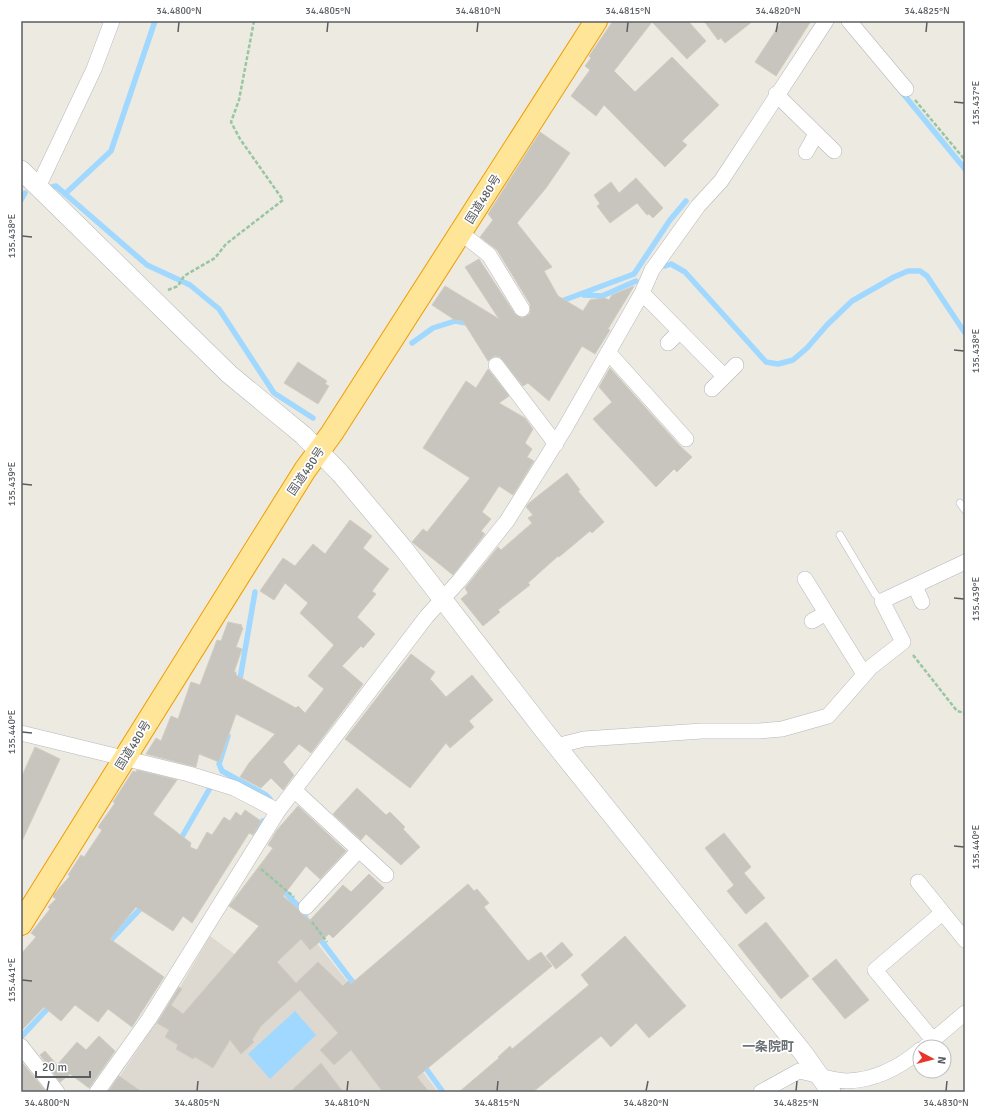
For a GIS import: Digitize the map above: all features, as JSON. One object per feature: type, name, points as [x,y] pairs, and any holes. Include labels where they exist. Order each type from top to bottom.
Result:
[{"type":"highway","name":"国道480号","points":[[21,924],[296,484],[332,433],[596,21]]},
{"type":"street","points":[[112,21],[94,69],[29,178],[229,374],[303,435],[340,473],[403,548],[556,746],[820,1076],[831,1092]]},
{"type":"street","points":[[97,1092],[149,1019],[278,811],[427,616],[460,581],[507,521],[556,444],[642,293],[652,270],[698,206],[721,181],[776,94],[826,21]]},
{"type":"street","points":[[849,21],[906,89]]},
{"type":"street","points":[[776,94],[834,151]]},
{"type":"street","points":[[806,152],[816,134]]},
{"type":"street","points":[[461,233],[489,255],[522,309]]},
{"type":"street","points":[[642,293],[724,376]]},
{"type":"street","points":[[668,343],[680,331]]},
{"type":"street","points":[[608,352],[686,439]]},
{"type":"street","points":[[496,365],[556,444]]},
{"type":"street","points":[[712,389],[736,365]]},
{"type":"street","points":[[556,746],[584,739],[702,731],[759,731],[782,729],[828,716],[871,667],[903,642],[882,601],[965,562]]},
{"type":"street","points":[[805,579],[864,674]]},
{"type":"street","points":[[915,586],[922,602]]},
{"type":"street","points":[[812,621],[826,613]]},
{"type":"street","points":[[21,733],[189,774],[234,788],[278,811]]},
{"type":"street","points":[[294,790],[386,875]]},
{"type":"street","points":[[306,907],[359,850]]},
{"type":"street","points":[[918,882],[965,940]]},
{"type":"street","points":[[925,1039],[875,970],[942,913]]},
{"type":"street","points":[[933,1039],[965,1013]]},
{"type":"street","points":[[21,1046],[57,1092]]},
{"type":"street","points":[[761,1092],[798,1071],[846,1081],[875,1077],[902,1065],[912,1057]]},
{"type":"lane","points":[[960,503],[965,510]]},
{"type":"lane","points":[[840,535],[875,594],[882,601]]},
{"type":"path","points":[[178,286],[184,276],[215,258],[226,244],[283,200],[240,139],[232,122],[239,100],[254,21]]},
{"type":"path","points":[[906,89],[965,160]]},
{"type":"path","points":[[903,642],[957,711],[965,713]]},
{"type":"shaded area","points":[[296,917],[347,981],[377,1011],[438,1092],[109,1092],[179,989],[210,936],[248,964]]},
{"type":"water","points":[[295,1011],[316,1035],[270,1079],[248,1054]]},
{"type":"building","points":[[613,21],[688,21],[706,41],[687,59],[652,22],[614,71],[635,92],[672,57],[719,105],[682,141],[687,145],[665,167],[604,105],[596,116],[571,96],[590,70],[585,66],[591,58],[589,56]]},
{"type":"building","points":[[704,21],[753,21],[725,43],[721,38],[718,40]]},
{"type":"building","points":[[782,21],[811,21],[776,76],[755,62]]},
{"type":"building","points":[[540,132],[570,153],[546,188],[517,223],[552,267],[544,271],[558,296],[583,311],[590,300],[605,298],[609,300],[612,295],[634,286],[595,354],[582,346],[549,401],[528,383],[523,386],[500,357],[494,356],[488,361],[463,321],[455,320],[432,305],[445,286],[499,319],[465,267],[479,259],[515,314],[522,318],[530,314],[530,304],[497,250],[480,237],[493,220],[488,214]]},
{"type":"building","points":[[636,178],[663,208],[653,218],[649,214],[647,215],[637,203],[610,223],[597,206],[600,204],[594,195],[611,182],[619,193]]},
{"type":"building","points":[[298,362],[327,381],[325,384],[329,386],[318,404],[284,383]]},
{"type":"building","points":[[610,368],[679,445],[692,457],[677,472],[674,469],[656,487],[593,419],[612,402],[599,387]]},
{"type":"building","points":[[488,369],[509,396],[499,403],[525,418],[533,429],[525,443],[532,449],[527,457],[534,461],[513,495],[499,486],[482,512],[491,519],[481,531],[485,534],[453,575],[412,542],[423,529],[427,532],[470,478],[423,448],[466,381],[476,388]]},
{"type":"building","points":[[567,473],[580,490],[578,491],[604,522],[592,533],[590,531],[559,557],[558,556],[528,583],[530,585],[498,610],[500,612],[483,626],[461,599],[468,593],[465,588],[498,547],[501,550],[532,523],[528,518],[533,515],[526,507],[529,503]]},
{"type":"building","points":[[350,520],[372,536],[363,548],[389,569],[372,591],[376,594],[357,617],[375,634],[363,648],[361,646],[342,666],[363,684],[311,753],[299,744],[283,762],[294,775],[283,790],[271,778],[261,788],[240,777],[249,763],[275,734],[236,714],[219,762],[199,754],[196,767],[146,754],[156,738],[161,741],[171,716],[178,719],[191,682],[200,685],[217,640],[221,641],[228,622],[242,625],[241,627],[243,628],[236,647],[242,649],[234,672],[236,672],[236,675],[296,708],[298,706],[305,713],[324,689],[308,676],[334,645],[300,613],[308,603],[285,583],[274,600],[260,591],[283,558],[295,566],[313,544],[325,554]]},
{"type":"building","points":[[411,654],[435,672],[430,679],[446,697],[472,675],[493,700],[469,721],[474,727],[450,748],[446,743],[410,788],[345,739]]},
{"type":"building","points":[[35,747],[60,759],[21,843],[21,778]]},
{"type":"building","points":[[137,770],[177,780],[153,814],[191,843],[190,847],[197,850],[207,832],[212,835],[224,817],[230,821],[236,812],[241,816],[245,810],[261,821],[253,835],[249,833],[192,923],[183,916],[173,931],[136,907],[110,939],[164,977],[132,1027],[108,1009],[98,1022],[75,1005],[61,1021],[44,1007],[21,1031],[21,954],[36,937],[31,933],[50,909],[48,907],[56,899],[53,897],[54,894],[70,876],[68,875],[81,855],[84,857],[102,830],[98,827],[115,803],[113,802],[133,771],[136,772]]},
{"type":"building","points":[[357,788],[386,815],[390,812],[405,827],[403,829],[420,847],[401,865],[366,834],[361,840],[333,814]]},
{"type":"building","points":[[298,806],[346,851],[320,879],[306,866],[283,896],[297,908],[300,913],[310,920],[343,885],[351,892],[369,874],[384,888],[333,938],[329,934],[310,950],[301,939],[277,962],[296,983],[318,962],[343,986],[348,981],[351,984],[468,884],[474,891],[477,889],[489,903],[484,907],[528,961],[541,952],[552,966],[417,1077],[429,1092],[383,1092],[351,1050],[334,1065],[320,1050],[338,1033],[300,990],[261,1026],[252,1040],[254,1042],[241,1054],[230,1040],[213,1068],[195,1057],[193,1059],[176,1049],[178,1045],[165,1037],[169,1030],[157,1023],[179,987],[182,989],[171,1005],[183,1014],[259,926],[229,906],[273,848],[268,845],[277,830]]},
{"type":"building","points":[[724,833],[751,867],[744,873],[765,898],[746,914],[727,891],[734,885],[705,848]]},
{"type":"building","points":[[766,922],[809,976],[781,999],[738,945]]},
{"type":"building","points":[[625,936],[686,1006],[649,1038],[636,1023],[611,1047],[601,1036],[533,1092],[459,1092],[499,1058],[498,1057],[510,1046],[512,1049],[589,985],[581,975]]},
{"type":"building","points":[[562,942],[573,955],[556,969],[546,956]]},
{"type":"building","points":[[836,959],[869,1000],[845,1019],[812,979]]},
{"type":"building","points":[[99,1036],[115,1051],[89,1088],[70,1074],[60,1082],[40,1055],[45,1051],[57,1065],[77,1042],[86,1050]]},
{"type":"building","points":[[21,1061],[46,1092],[21,1092]]},
{"type":"building","points":[[321,1063],[343,1092],[290,1092]]},
{"type":"building","points":[[119,1076],[142,1092],[108,1092]]},
{"type":"waterway","points":[[65,194],[111,151],[155,21]]},
{"type":"waterway","points":[[900,90],[965,169]]},
{"type":"waterway","points":[[52,187],[56,186],[147,265],[190,285],[219,309],[274,393],[313,418]]},
{"type":"waterway","points":[[21,200],[25,193]]},
{"type":"waterway","points":[[559,302],[634,274],[670,220],[686,201]]},
{"type":"waterway","points":[[665,266],[671,264],[685,272],[766,362],[778,364],[793,360],[807,348],[827,325],[852,301],[894,277],[908,271],[920,271],[927,276],[965,333]]},
{"type":"waterway","points":[[584,295],[602,296],[636,281]]},
{"type":"waterway","points":[[412,343],[433,328],[455,321],[472,324]]},
{"type":"waterway","points":[[239,685],[255,592]]},
{"type":"waterway","points":[[228,736],[219,764],[222,771],[266,795],[270,799]]},
{"type":"waterway","points":[[179,842],[210,788]]},
{"type":"waterway","points":[[257,831],[263,821]]},
{"type":"waterway","points":[[281,888],[300,908],[308,922]]},
{"type":"waterway","points":[[107,944],[140,909],[143,903]]},
{"type":"waterway","points":[[317,935],[351,980],[358,986]]},
{"type":"waterway","points":[[21,1037],[51,1005]]},
{"type":"waterway","points":[[422,1063],[443,1092]]},
{"type":"district","name":"一条院町","points":[[768,1046]]}]
